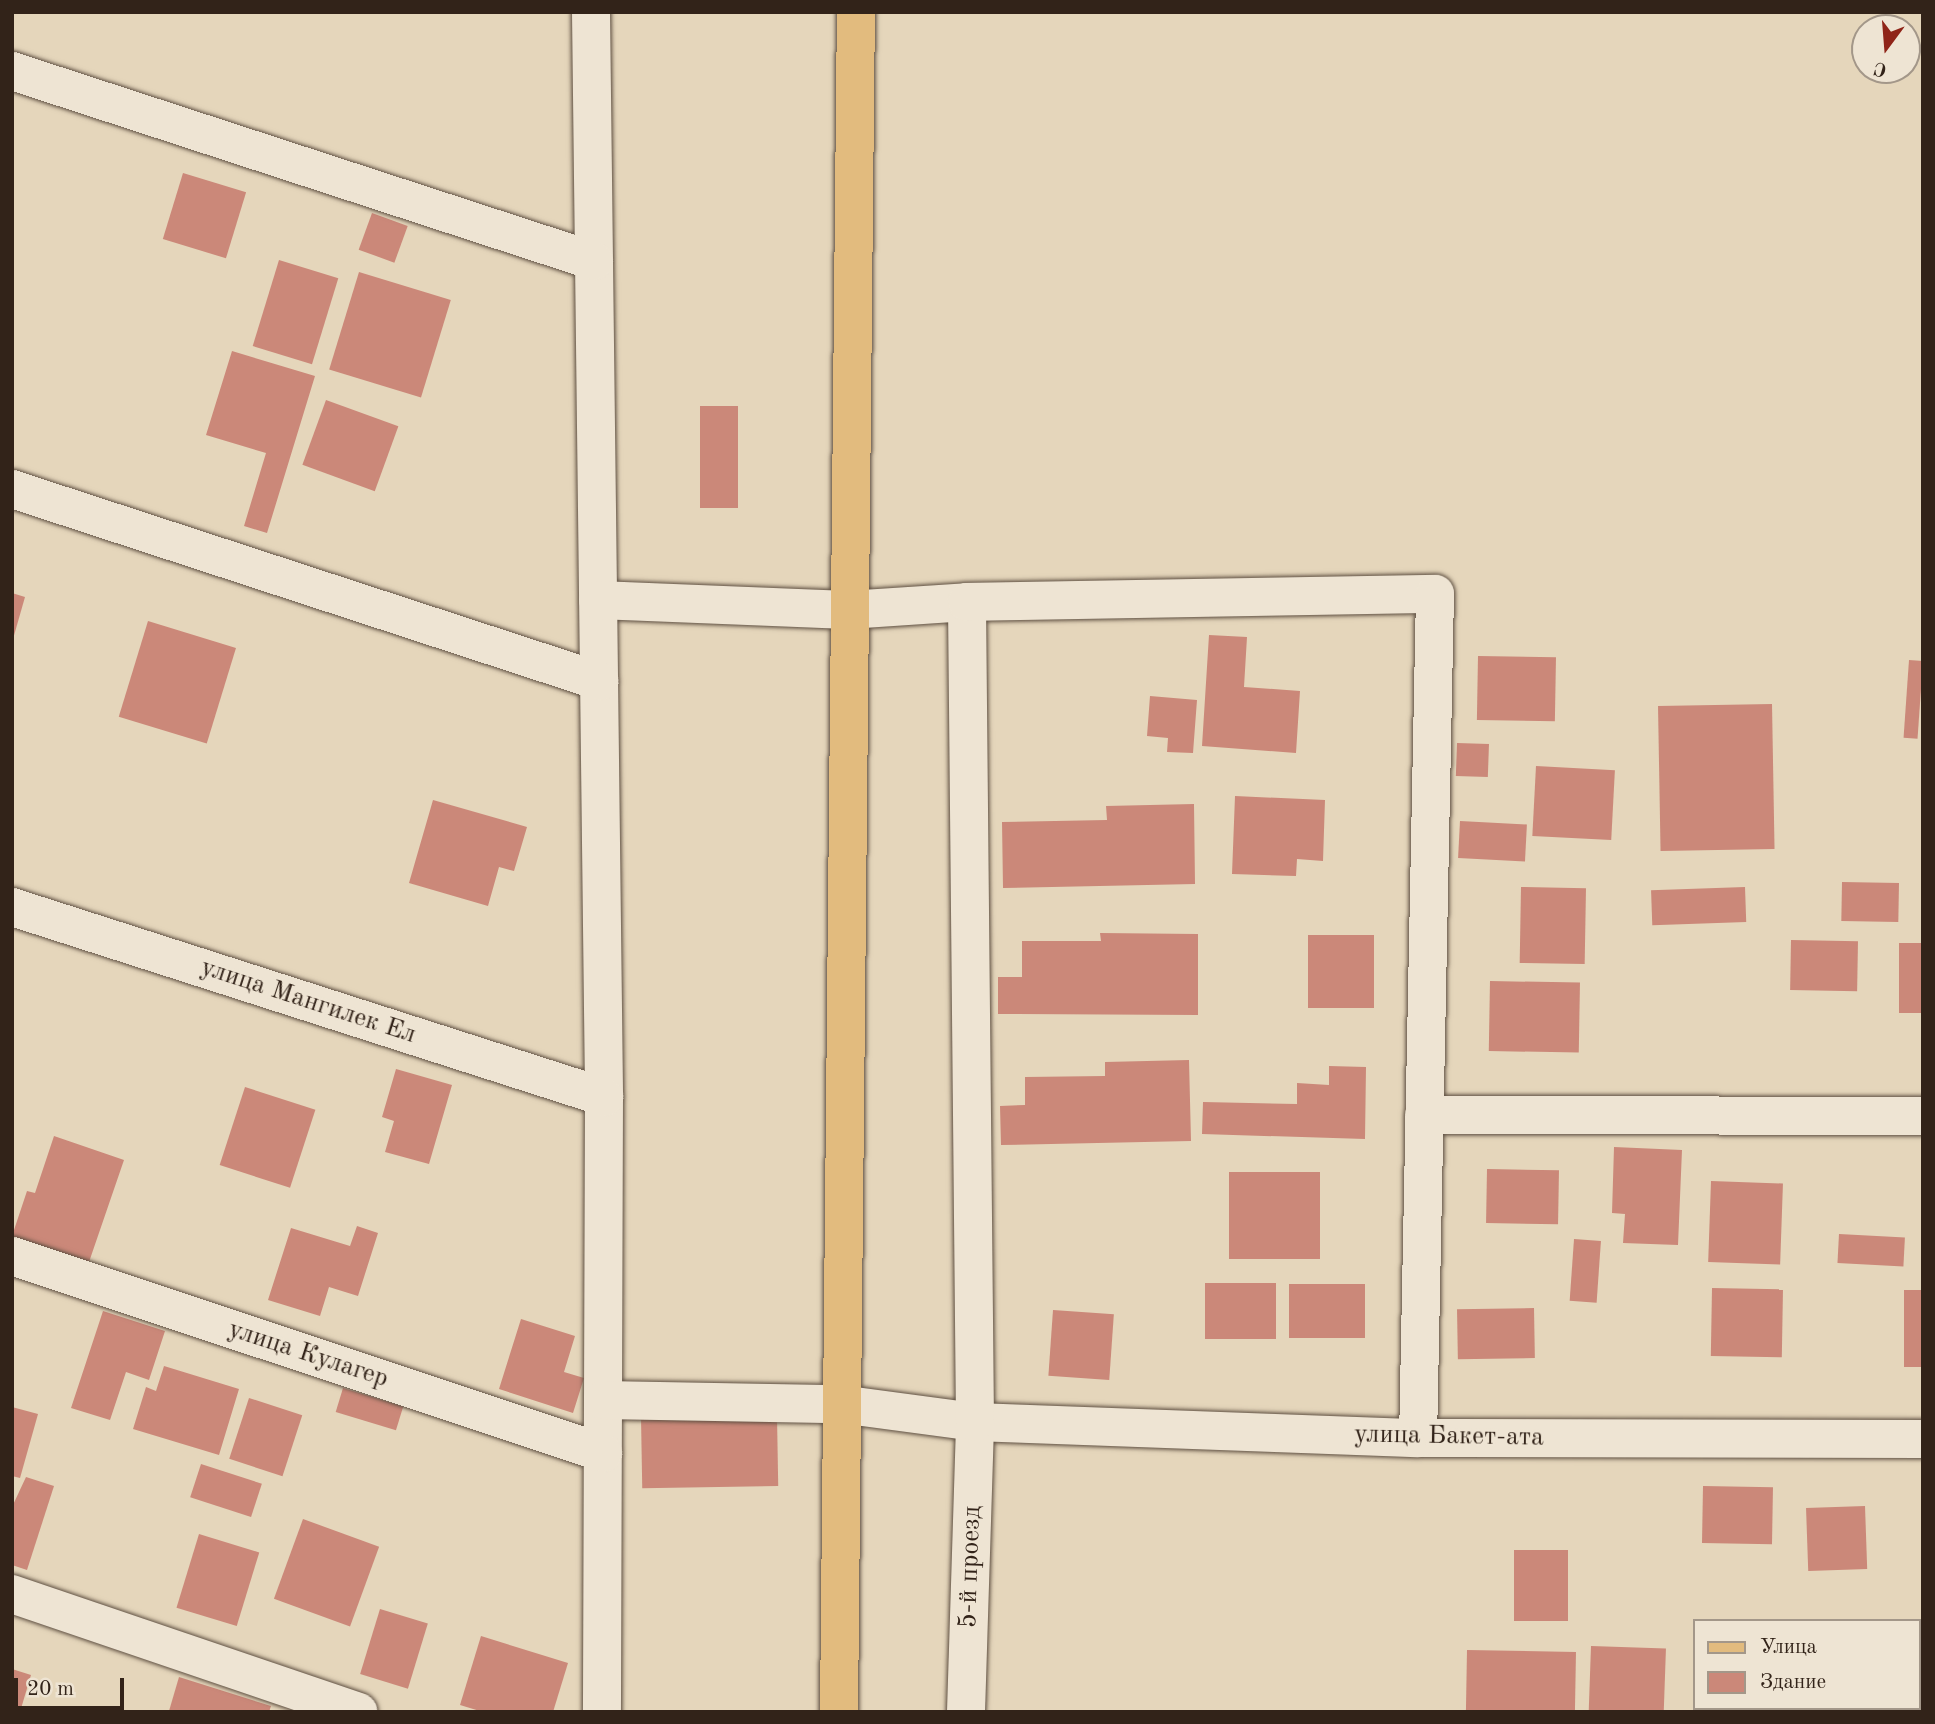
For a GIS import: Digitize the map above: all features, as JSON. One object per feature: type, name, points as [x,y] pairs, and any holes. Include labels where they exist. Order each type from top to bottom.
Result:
[{"type":"main road","points":[[839,1712],[839,1404],[856,12]]},
{"type":"street","points":[[591,12],[604,1097],[602,1712]]},
{"type":"street","points":[[12,71],[594,261]]},
{"type":"street","points":[[12,489],[599,681]]},
{"type":"street","points":[[598,600],[848,610],[967,603],[1435,594],[1418,1438]]},
{"type":"street","name":"5-й проезд","points":[[967,603],[975,1422],[967,1712]]},
{"type":"street","name":"улица Мангилек Ел","points":[[12,907],[604,1097]]},
{"type":"street","points":[[1424,1115],[1923,1116]]},
{"type":"street","name":"улица Кулагер","points":[[12,1256],[603,1453]]},
{"type":"street","name":"улица Бакет-ата","points":[[603,1400],[839,1404],[975,1422],[1418,1438],[1923,1439]]},
{"type":"street","points":[[12,1594],[358,1712]]},
{"type":"building","points":[[183,173],[246,192],[226,258],[163,239]]},
{"type":"building","points":[[372,213],[408,226],[394,263],[359,250]]},
{"type":"building","points":[[279,260],[338,278],[312,364],[253,346]]},
{"type":"building","points":[[359,272],[451,300],[421,398],[329,370]]},
{"type":"building","points":[[232,351],[315,376],[267,533],[244,526],[266,453],[206,435]]},
{"type":"building","points":[[326,400],[398,426],[375,491],[302,465]]},
{"type":"building","points":[[700,406],[738,406],[738,508],[700,508]]},
{"type":"building","points":[[12,593],[25,597],[13,639],[12,639]]},
{"type":"building","points":[[148,621],[236,648],[207,744],[119,717]]},
{"type":"building","points":[[1209,635],[1247,637],[1244,687],[1300,691],[1296,753],[1202,746]]},
{"type":"building","points":[[1478,656],[1556,657],[1555,721],[1477,720]]},
{"type":"building","points":[[1909,660],[1923,661],[1918,739],[1904,738]]},
{"type":"building","points":[[1150,696],[1197,700],[1193,753],[1167,752],[1168,738],[1147,736]]},
{"type":"building","points":[[1772,704],[1775,849],[1661,851],[1658,706]]},
{"type":"building","points":[[1457,743],[1489,744],[1488,777],[1456,776]]},
{"type":"building","points":[[1536,766],[1615,770],[1611,840],[1532,836]]},
{"type":"building","points":[[1235,796],[1325,800],[1323,861],[1297,859],[1296,876],[1232,874]]},
{"type":"building","points":[[433,800],[527,827],[514,871],[499,867],[488,906],[409,883]]},
{"type":"building","points":[[1194,804],[1195,884],[1003,888],[1002,822],[1107,820],[1106,806]]},
{"type":"building","points":[[1460,821],[1527,825],[1525,861],[1458,858]]},
{"type":"building","points":[[1842,882],[1899,883],[1898,922],[1841,921]]},
{"type":"building","points":[[1521,887],[1586,888],[1585,964],[1520,963]]},
{"type":"building","points":[[1745,887],[1746,922],[1652,925],[1651,890]]},
{"type":"building","points":[[1100,933],[1198,934],[1198,1015],[998,1014],[998,977],[1022,977],[1022,941],[1101,941]]},
{"type":"building","points":[[1308,935],[1374,935],[1374,1008],[1308,1008]]},
{"type":"building","points":[[1791,940],[1858,941],[1857,991],[1790,990]]},
{"type":"building","points":[[1899,943],[1923,943],[1923,1013],[1899,1013]]},
{"type":"building","points":[[1490,981],[1580,983],[1579,1053],[1489,1051]]},
{"type":"building","points":[[1189,1060],[1191,1141],[1001,1145],[1000,1106],[1025,1105],[1025,1077],[1105,1076],[1105,1062]]},
{"type":"building","points":[[1329,1066],[1366,1067],[1365,1139],[1202,1134],[1203,1102],[1297,1104],[1297,1083],[1329,1085]]},
{"type":"building","points":[[396,1069],[452,1085],[429,1164],[385,1152],[394,1121],[382,1117]]},
{"type":"building","points":[[245,1087],[315,1110],[290,1188],[220,1165]]},
{"type":"building","points":[[54,1136],[124,1160],[89,1262],[12,1236],[27,1191],[35,1193]]},
{"type":"building","points":[[1614,1147],[1682,1150],[1678,1245],[1623,1243],[1625,1214],[1612,1213]]},
{"type":"building","points":[[1487,1169],[1559,1170],[1558,1224],[1486,1223]]},
{"type":"building","points":[[1229,1172],[1320,1172],[1320,1259],[1229,1259]]},
{"type":"building","points":[[1711,1181],[1783,1184],[1780,1264],[1708,1262]]},
{"type":"building","points":[[357,1226],[378,1233],[358,1296],[329,1287],[320,1316],[268,1300],[291,1228],[350,1246]]},
{"type":"building","points":[[1839,1234],[1905,1237],[1903,1266],[1837,1263]]},
{"type":"building","points":[[1574,1239],[1601,1241],[1597,1303],[1570,1301]]},
{"type":"building","points":[[1205,1283],[1276,1283],[1276,1339],[1205,1339]]},
{"type":"building","points":[[1289,1284],[1365,1284],[1365,1338],[1289,1338]]},
{"type":"building","points":[[1712,1288],[1783,1289],[1782,1357],[1711,1356]]},
{"type":"building","points":[[1904,1290],[1923,1290],[1923,1367],[1904,1367]]},
{"type":"building","points":[[1534,1308],[1535,1358],[1458,1359],[1457,1309]]},
{"type":"building","points":[[1053,1310],[1114,1314],[1109,1380],[1048,1376]]},
{"type":"building","points":[[103,1311],[165,1331],[149,1380],[126,1372],[110,1420],[71,1408]]},
{"type":"building","points":[[521,1319],[575,1336],[564,1372],[584,1378],[573,1413],[499,1389]]},
{"type":"building","points":[[164,1366],[239,1389],[219,1455],[133,1429],[146,1387],[156,1391]]},
{"type":"building","points":[[343,1388],[403,1406],[396,1430],[336,1412]]},
{"type":"building","points":[[249,1398],[302,1415],[282,1476],[229,1459]]},
{"type":"building","points":[[12,1407],[38,1414],[20,1478],[12,1476]]},
{"type":"building","points":[[777,1416],[778,1486],[642,1488],[641,1418]]},
{"type":"building","points":[[201,1464],[262,1484],[251,1517],[190,1497]]},
{"type":"building","points":[[26,1477],[54,1486],[27,1570],[12,1565],[12,1507]]},
{"type":"building","points":[[1703,1486],[1773,1487],[1772,1544],[1702,1543]]},
{"type":"building","points":[[1865,1506],[1867,1569],[1808,1571],[1806,1508]]},
{"type":"building","points":[[303,1519],[379,1547],[350,1627],[274,1599]]},
{"type":"building","points":[[199,1534],[259,1552],[237,1626],[176,1608]]},
{"type":"building","points":[[1514,1550],[1568,1550],[1568,1621],[1514,1621]]},
{"type":"building","points":[[380,1609],[428,1624],[408,1689],[360,1674]]},
{"type":"building","points":[[481,1636],[568,1663],[553,1712],[483,1712],[460,1705]]},
{"type":"building","points":[[1591,1646],[1666,1649],[1664,1712],[1589,1712]]},
{"type":"building","points":[[1467,1650],[1576,1652],[1575,1712],[1466,1712]]},
{"type":"building","points":[[12,1669],[31,1675],[20,1712],[12,1712]]},
{"type":"building","points":[[179,1677],[271,1706],[269,1712],[169,1711]]}]
